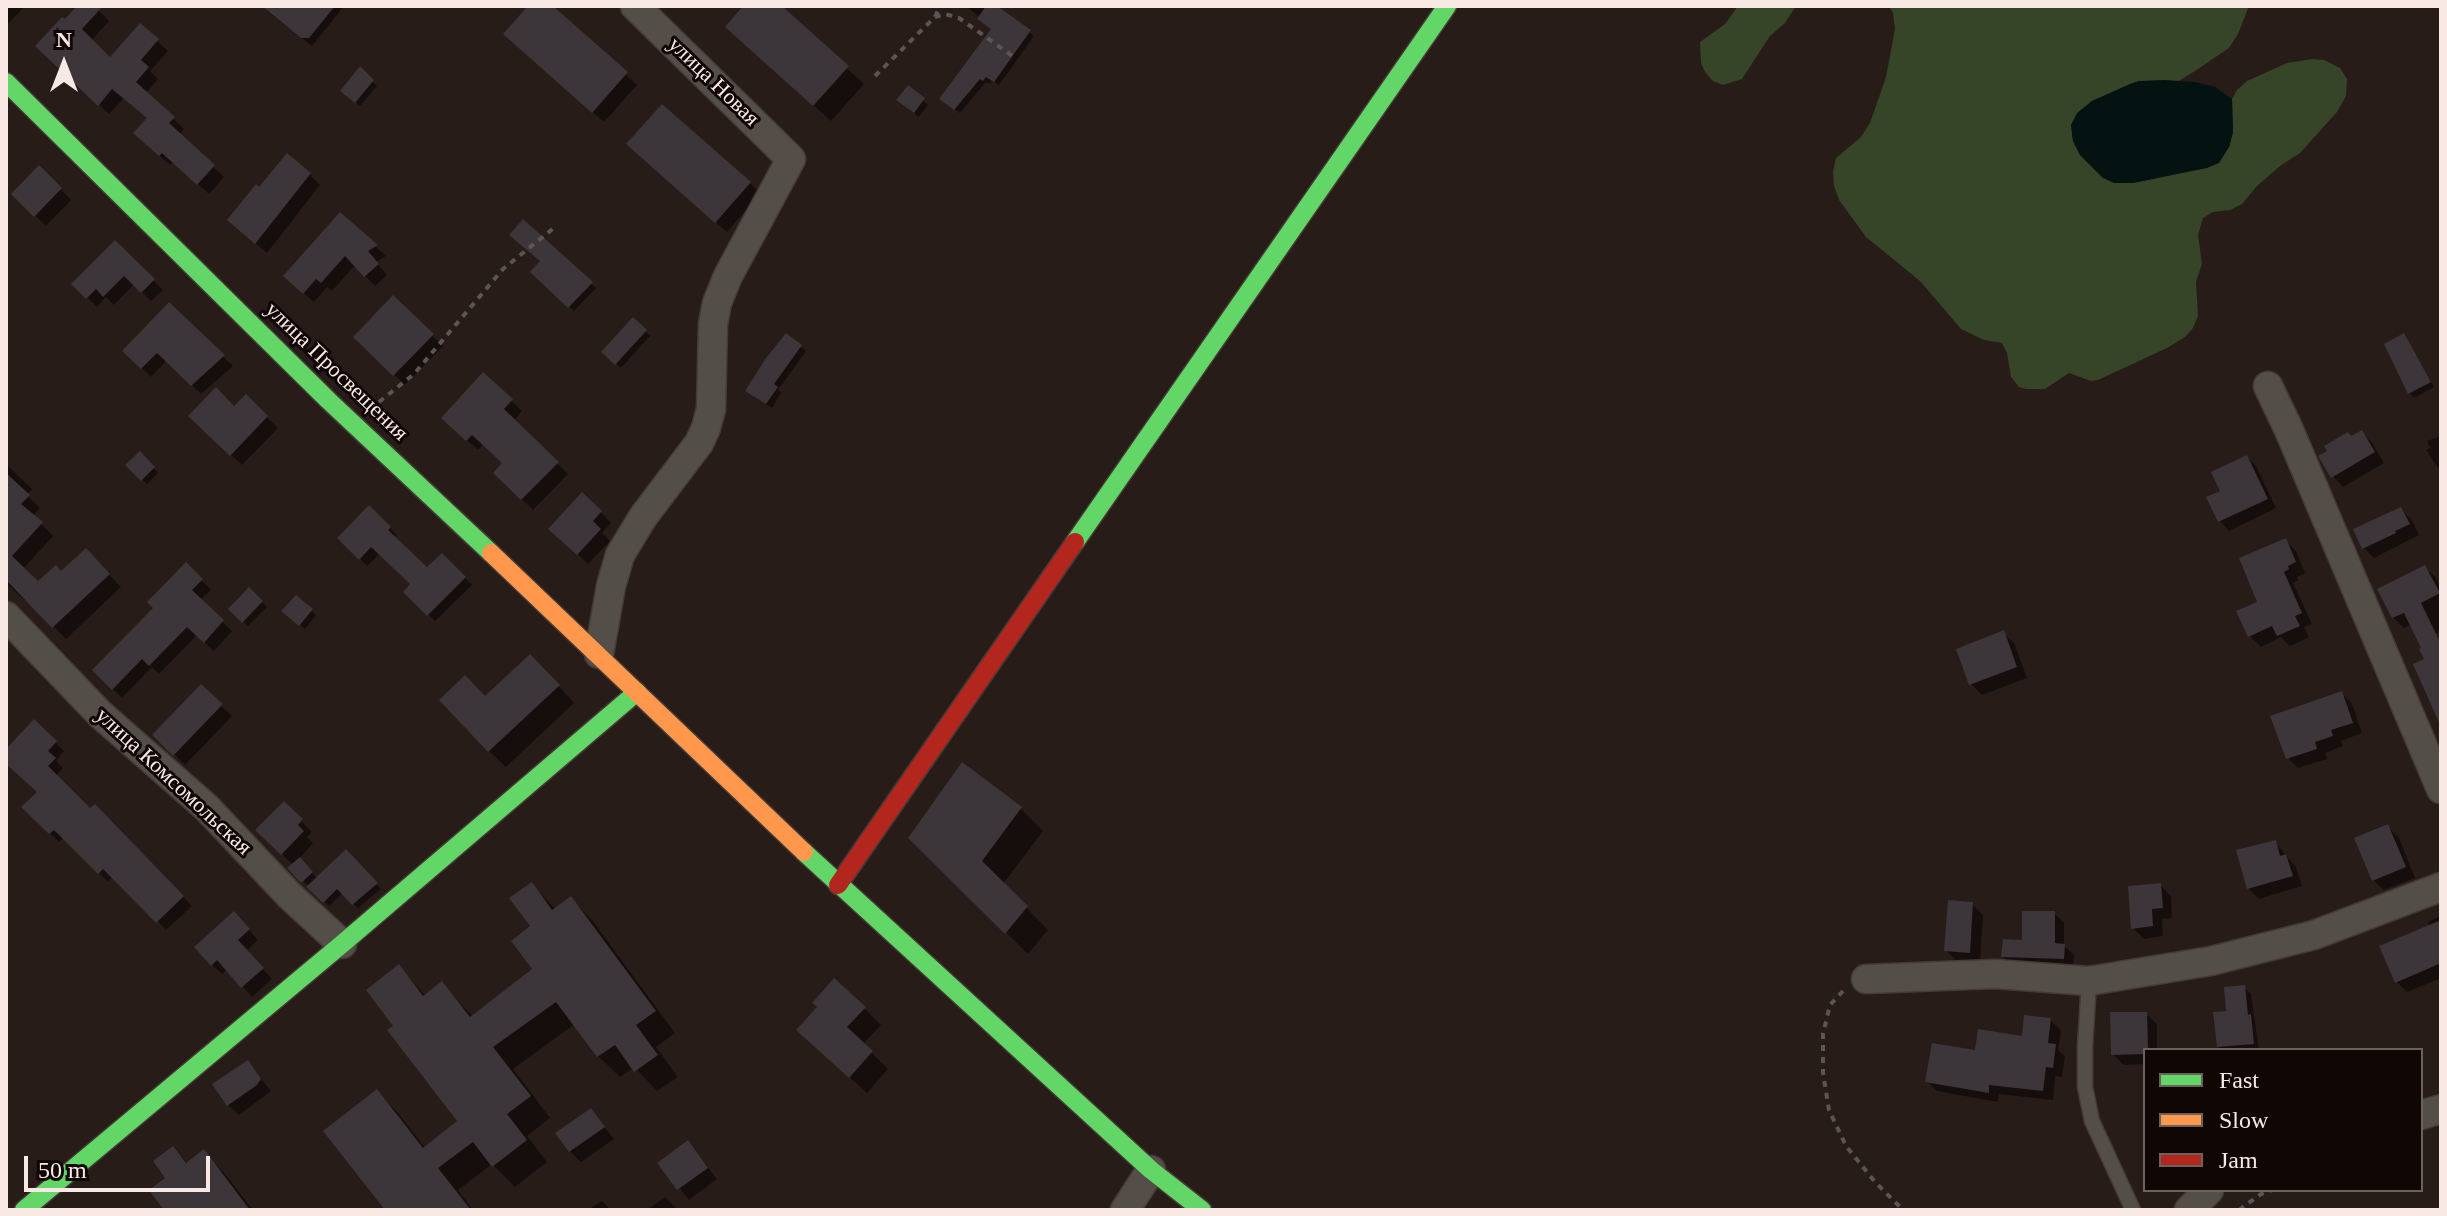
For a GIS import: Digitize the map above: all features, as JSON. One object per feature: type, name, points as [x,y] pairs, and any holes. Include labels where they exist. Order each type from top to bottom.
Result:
[{"type":"street","name":"улица Новая","points":[[599,654],[620,555],[643,517],[699,443],[706,428],[711,409],[713,324],[717,303],[728,276],[791,159],[635,6]]},
{"type":"street","points":[[838,885],[1447,6]]},
{"type":"street","name":"улица Просвещения","points":[[6,82],[350,420],[838,885],[1151,1170],[1202,1210]]},
{"type":"street","points":[[2268,386],[2441,789]]},
{"type":"street","name":"улица Комсомольская","points":[[6,616],[100,714],[207,808],[289,895],[342,944]]},
{"type":"street","points":[[24,1210],[637,692]]},
{"type":"street","points":[[1866,979],[1995,974],[2089,981],[2211,961],[2314,935],[2441,887]]},
{"type":"street","points":[[1125,1210],[1151,1170]]},
{"type":"street","points":[[2189,1210],[2207,1192]]},
{"type":"lane","points":[[2089,981],[2085,1047],[2087,1099],[2092,1121],[2133,1210]]},
{"type":"path","points":[[875,76],[935,17],[940,6]]},
{"type":"path","points":[[935,17],[945,14],[959,18],[1014,57]]},
{"type":"path","points":[[350,420],[414,374],[503,269],[555,227]]},
{"type":"path","points":[[1866,979],[1846,989],[1830,1005],[1823,1034],[1823,1073],[1829,1110],[1846,1146],[1903,1210]]},
{"type":"path","points":[[2239,1210],[2266,1192]]},
{"type":"green space","points":[[1738,6],[1796,6],[1785,23],[1770,36],[1742,79],[1723,85],[1713,81],[1705,72],[1701,63],[1700,42],[1725,24]]},
{"type":"green space","points":[[1889,6],[2249,6],[2229,48],[2195,71],[2177,82],[2139,81],[2092,101],[2071,125],[2073,141],[2080,155],[2103,178],[2133,183],[2156,178],[2229,147],[2233,132],[2232,99],[2237,90],[2247,81],[2287,63],[2324,60],[2340,68],[2347,79],[2346,96],[2337,112],[2300,153],[2257,186],[2242,204],[2203,218],[2198,235],[2202,264],[2196,282],[2198,316],[2185,337],[2098,380],[2091,381],[2069,373],[2045,389],[2026,389],[2019,387],[2011,377],[2002,343],[1984,340],[1961,329],[1920,281],[1866,237],[1839,200],[1833,172],[1836,158],[1861,137],[1870,123],[1886,77],[1895,29]]},
{"type":"shaded area","points":[[2165,80],[2215,87],[2232,99],[2233,132],[2229,147],[2219,163],[2133,183],[2114,183],[2103,178],[2080,155],[2073,141],[2071,125],[2077,113],[2092,101],[2130,84]]},
{"type":"building","points":[[77,6],[103,6],[82,29],[110,57],[140,23],[159,39],[141,60],[149,67],[136,82],[175,117],[169,123],[215,165],[197,185],[162,153],[159,156],[133,133],[147,118],[112,89],[98,106],[35,46]]},
{"type":"building","points":[[262,6],[335,6],[309,38],[301,38]]},
{"type":"building","points":[[528,6],[553,6],[628,72],[592,113],[503,34]]},
{"type":"building","points":[[743,6],[782,6],[849,66],[813,106],[725,27]]},
{"type":"building","points":[[986,6],[997,6],[1031,30],[994,82],[986,77],[983,81],[980,79],[954,110],[939,99],[991,29],[977,19]]},
{"type":"building","points":[[360,66],[374,80],[355,103],[340,91]]},
{"type":"building","points":[[908,85],[925,98],[914,113],[896,100]]},
{"type":"building","points":[[662,104],[751,182],[715,223],[626,144]]},
{"type":"building","points":[[287,153],[311,173],[255,244],[227,220],[256,184],[259,187]]},
{"type":"building","points":[[39,165],[62,188],[34,217],[11,194]]},
{"type":"building","points":[[340,212],[378,245],[368,251],[379,264],[364,277],[345,256],[321,283],[316,279],[303,294],[283,276]]},
{"type":"building","points":[[523,219],[593,282],[568,308],[530,272],[540,261],[509,235]]},
{"type":"building","points":[[115,240],[155,279],[141,293],[124,276],[103,297],[96,289],[86,299],[71,284]]},
{"type":"building","points":[[393,295],[434,334],[393,376],[353,337]]},
{"type":"building","points":[[169,302],[225,355],[191,386],[157,353],[141,369],[122,351]]},
{"type":"building","points":[[633,317],[647,330],[615,365],[601,352]]},
{"type":"building","points":[[786,333],[802,345],[774,384],[778,387],[766,404],[745,391]]},
{"type":"building","points":[[2404,333],[2431,382],[2408,394],[2384,344]]},
{"type":"building","points":[[483,372],[513,399],[504,409],[559,462],[521,500],[493,473],[502,463],[472,435],[466,441],[441,418]]},
{"type":"building","points":[[216,387],[234,406],[246,394],[268,416],[230,456],[188,416]]},
{"type":"building","points":[[2362,430],[2375,452],[2331,478],[2318,456],[2327,451],[2324,446],[2348,432],[2351,436]]},
{"type":"building","points":[[140,451],[155,467],[141,481],[125,465]]},
{"type":"building","points":[[2247,455],[2268,499],[2218,522],[2206,497],[2220,491],[2211,472]]},
{"type":"building","points":[[6,473],[30,495],[21,504],[43,522],[12,556],[38,581],[56,565],[61,571],[86,548],[110,574],[52,628],[6,580]]},
{"type":"building","points":[[582,492],[602,511],[593,521],[601,529],[577,555],[548,529]]},
{"type":"building","points":[[369,505],[391,527],[388,530],[427,567],[442,553],[466,577],[427,616],[403,592],[410,584],[371,547],[359,560],[337,538]]},
{"type":"building","points":[[2401,507],[2410,524],[2362,549],[2353,529]]},
{"type":"building","points":[[2286,538],[2296,562],[2284,572],[2302,613],[2295,616],[2300,626],[2277,636],[2272,626],[2248,637],[2236,611],[2257,602],[2239,558]]},
{"type":"building","points":[[186,562],[203,579],[192,590],[224,620],[204,643],[187,627],[149,666],[142,659],[112,690],[92,670],[153,608],[147,602]]},
{"type":"building","points":[[2425,565],[2440,593],[2421,603],[2441,639],[2441,727],[2413,664],[2424,659],[2421,648],[2404,613],[2392,618],[2377,589]]},
{"type":"building","points":[[249,587],[263,601],[242,623],[228,609]]},
{"type":"building","points":[[296,595],[313,609],[299,626],[281,611]]},
{"type":"building","points":[[2004,630],[2017,667],[1969,685],[1956,649]]},
{"type":"building","points":[[530,654],[560,685],[488,752],[439,700],[465,675],[485,696]]},
{"type":"building","points":[[201,684],[223,704],[173,756],[152,735]]},
{"type":"building","points":[[2342,691],[2353,723],[2331,730],[2333,736],[2315,742],[2317,749],[2286,759],[2270,716]]},
{"type":"building","points":[[34,719],[57,741],[48,751],[56,758],[48,766],[90,808],[95,804],[184,896],[156,923],[103,869],[98,874],[54,830],[49,834],[21,807],[37,792],[6,764],[6,749]]},
{"type":"building","points":[[962,762],[1022,807],[982,861],[1028,906],[1005,934],[908,838]]},
{"type":"building","points":[[284,801],[303,819],[298,825],[304,831],[281,855],[255,830]]},
{"type":"building","points":[[2388,824],[2406,867],[2372,881],[2354,838]]},
{"type":"building","points":[[2276,840],[2280,856],[2286,854],[2293,876],[2247,889],[2236,850]]},
{"type":"building","points":[[346,849],[378,883],[352,905],[337,889],[323,903],[306,887]]},
{"type":"building","points":[[300,857],[313,872],[301,883],[287,868]]},
{"type":"building","points":[[532,882],[552,910],[571,896],[656,1011],[636,1025],[658,1055],[634,1072],[615,1045],[597,1057],[556,1002],[493,1047],[531,1096],[507,1114],[527,1140],[492,1167],[473,1142],[438,1168],[471,1210],[385,1210],[323,1131],[377,1089],[423,1148],[457,1121],[387,1030],[393,1026],[366,990],[399,964],[423,996],[442,981],[470,1017],[532,969],[511,941],[530,926],[509,898]]},
{"type":"building","points":[[2161,883],[2163,908],[2152,909],[2153,926],[2131,929],[2128,886]]},
{"type":"building","points":[[1948,900],[1973,902],[1970,953],[1944,951]]},
{"type":"building","points":[[234,911],[250,929],[238,940],[264,968],[241,988],[217,960],[211,966],[194,947]]},
{"type":"building","points":[[2022,911],[2055,911],[2055,943],[2065,944],[2064,959],[2001,957],[2003,939],[2022,940]]},
{"type":"building","points":[[2441,920],[2441,963],[2395,983],[2379,946]]},
{"type":"building","points":[[834,978],[866,1007],[847,1027],[873,1051],[849,1078],[796,1030],[817,1007],[812,1003]]},
{"type":"building","points":[[2245,985],[2254,1044],[2217,1047],[2213,1012],[2226,1011],[2224,987]]},
{"type":"building","points":[[2110,1012],[2147,1012],[2148,1048],[2143,1048],[2143,1054],[2111,1055]]},
{"type":"building","points":[[2024,1015],[2051,1018],[2048,1043],[2056,1044],[2053,1068],[2046,1067],[2043,1091],[1989,1085],[1989,1093],[1925,1082],[1932,1043],[1975,1050],[1978,1029],[2022,1036]]},
{"type":"building","points":[[248,1060],[261,1079],[227,1106],[212,1084]]},
{"type":"building","points":[[591,1108],[605,1127],[569,1152],[555,1133]]},
{"type":"building","points":[[688,1140],[708,1168],[677,1190],[657,1163]]},
{"type":"building","points":[[173,1146],[186,1163],[204,1149],[250,1210],[164,1210],[149,1190],[165,1178],[153,1161]]},
{"type":"traffic: fast","points":[[1075,542],[1447,6]]},
{"type":"traffic: fast","points":[[6,82],[329,401],[491,553]]},
{"type":"traffic: fast","points":[[24,1210],[637,692]]},
{"type":"traffic: fast","points":[[804,852],[1151,1170],[1202,1210]]},
{"type":"traffic: slow","points":[[491,553],[804,852]]},
{"type":"traffic: jam","points":[[838,885],[1075,542]]}]
